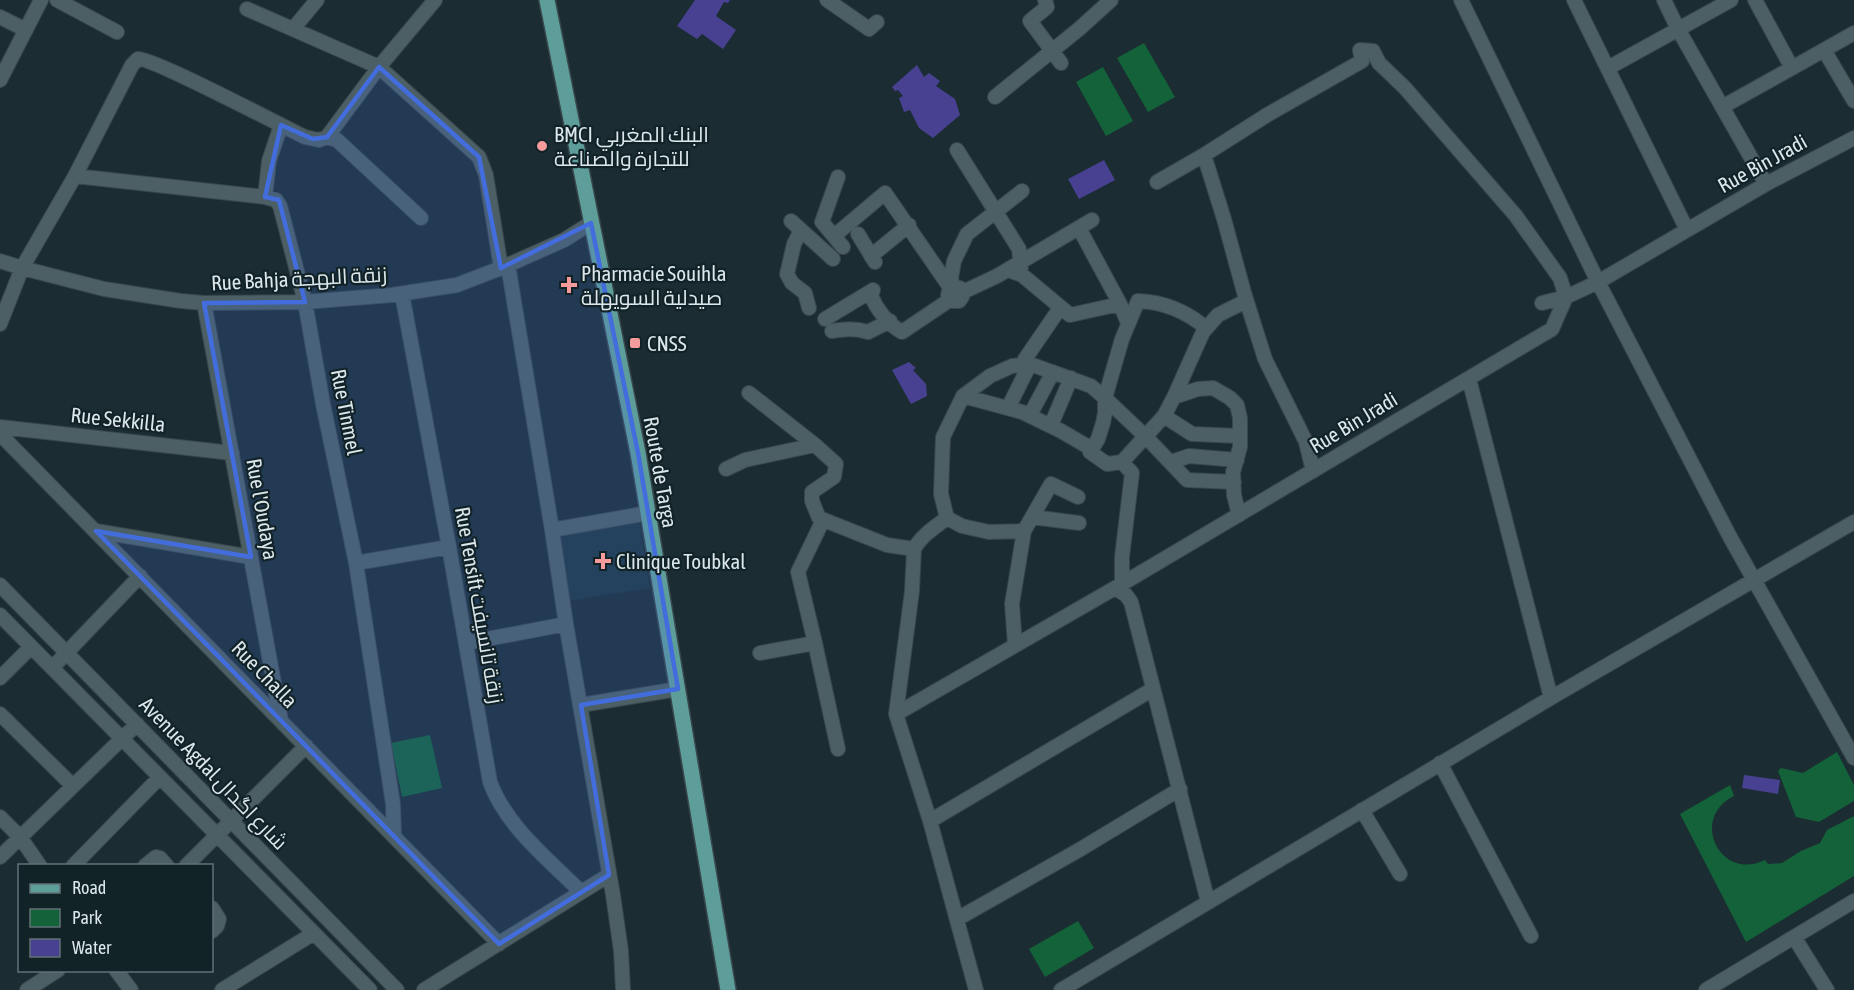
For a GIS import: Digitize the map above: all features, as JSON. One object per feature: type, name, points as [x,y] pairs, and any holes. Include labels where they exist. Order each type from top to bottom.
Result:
[{"type":"main road","name":"Route de Targa","points":[[547,0],[636,447],[728,990]]},
{"type":"street","points":[[0,80],[41,0]]},
{"type":"street","points":[[57,0],[117,32]]},
{"type":"street","points":[[293,29],[317,0]]},
{"type":"street","points":[[0,324],[22,268],[75,176],[132,65],[138,59],[165,68],[280,125],[319,140],[327,137],[378,67],[435,0]]},
{"type":"street","points":[[827,0],[869,29],[877,21]]},
{"type":"street","points":[[1045,0],[1047,7],[1030,21],[1061,63]]},
{"type":"street","points":[[995,97],[1111,0]]},
{"type":"street","points":[[1461,0],[1598,282],[1730,537],[1854,758]]},
{"type":"street","points":[[1574,0],[1687,230]]},
{"type":"street","points":[[1664,0],[1678,29],[1766,184]]},
{"type":"street","points":[[1608,68],[1731,0]]},
{"type":"street","points":[[1755,0],[1792,68]]},
{"type":"street","points":[[247,9],[378,67],[469,147],[483,163],[552,530],[621,951],[623,990]]},
{"type":"street","points":[[0,17],[26,30]]},
{"type":"street","points":[[1722,107],[1854,33]]},
{"type":"street","points":[[1157,182],[1362,61],[1360,50],[1374,51],[1379,63],[1405,88],[1516,216],[1560,278],[1566,297],[1542,303]]},
{"type":"street","points":[[1824,50],[1854,101]]},
{"type":"street","points":[[75,176],[265,197],[269,161],[280,125]]},
{"type":"street","points":[[327,137],[337,140],[421,218]]},
{"type":"street","name":"Rue Bin Jradi","points":[[896,714],[1552,329],[1566,297],[1598,282],[1766,184],[1854,138]]},
{"type":"street","points":[[957,150],[1019,249],[1016,269]]},
{"type":"street","points":[[1204,155],[1265,359],[1306,442],[1313,471]]},
{"type":"street","points":[[838,177],[822,222],[838,242],[885,193],[954,292]]},
{"type":"street","points":[[954,292],[951,278],[954,261],[967,234],[1022,190]]},
{"type":"street","name":"Rue Tinmel","points":[[265,197],[276,200],[280,206],[305,302],[323,404],[356,562],[393,804],[394,836]]},
{"type":"street","points":[[890,321],[868,332],[829,325],[873,290],[871,295],[875,306],[890,321],[895,328],[902,332],[954,292],[1016,269],[1092,219]]},
{"type":"street","name":"Rue Bahja زنقة البهجة","points":[[0,261],[104,289],[204,303],[305,302],[402,294],[457,285],[564,240],[591,223]]},
{"type":"street","points":[[858,234],[873,259],[909,225]]},
{"type":"street","points":[[809,308],[805,293],[792,283],[787,274],[796,226],[833,259]]},
{"type":"street","points":[[1079,228],[1128,323]]},
{"type":"street","points":[[1016,269],[1070,315],[1120,304]]},
{"type":"street","name":"Rue Tensift زنقة تانسيفت","points":[[402,294],[490,782],[502,810],[581,892]]},
{"type":"street","points":[[1206,328],[1191,315],[1156,301],[1138,301],[1128,323],[1105,398],[1106,413],[1098,439],[1090,452],[1107,464],[1122,462],[1164,416],[1206,328],[1218,315],[1246,300]]},
{"type":"street","name":"Rue l'Oudaya","points":[[204,303],[281,722]]},
{"type":"street","points":[[1029,364],[1025,359],[1060,308]]},
{"type":"street","points":[[1008,408],[1029,364]]},
{"type":"street","points":[[946,518],[941,494],[943,437],[963,396],[990,376],[1012,366],[1029,364],[1092,386],[1187,480],[1234,482]]},
{"type":"street","points":[[1030,415],[1053,372]]},
{"type":"street","points":[[1051,425],[1071,378]]},
{"type":"street","points":[[1469,378],[1551,698]]},
{"type":"street","points":[[1174,397],[1198,389],[1213,388],[1230,398],[1236,405],[1240,418],[1240,447],[1233,472],[1234,495],[1239,514]]},
{"type":"street","points":[[749,393],[836,464],[834,477],[812,492],[812,501],[819,518],[887,545],[914,549]]},
{"type":"street","points":[[963,396],[1030,415],[1092,449]]},
{"type":"street","points":[[1164,416],[1192,434],[1240,436]]},
{"type":"street","name":"Rue Sekkilla","points":[[0,427],[232,453]]},
{"type":"street","name":"Rue Challa","points":[[0,434],[499,944]]},
{"type":"street","points":[[726,469],[745,460],[815,445]]},
{"type":"street","points":[[1171,462],[1189,456],[1237,460]]},
{"type":"street","points":[[1122,462],[1132,473],[1119,585],[1131,602],[1208,902]]},
{"type":"street","points":[[1015,645],[1012,604],[1024,531],[1051,484],[1078,497]]},
{"type":"street","points":[[552,530],[648,513]]},
{"type":"street","points":[[946,518],[962,526],[989,532],[1024,531]]},
{"type":"street","points":[[946,518],[916,544],[914,549],[912,591],[896,714],[930,821],[976,990]]},
{"type":"street","points":[[1032,518],[1079,523]]},
{"type":"street","points":[[823,520],[798,572],[838,749]]},
{"type":"street","points":[[1060,990],[1440,763],[1854,522]]},
{"type":"street","points":[[96,531],[251,557]]},
{"type":"street","points":[[356,562],[449,547]]},
{"type":"street","points":[[52,668],[140,576]]},
{"type":"street","name":"Avenue Agdal شارع اگدال","points":[[0,585],[397,990]]},
{"type":"street","name":"Avenue Agdal شارع اگدال","points":[[0,615],[370,990]]},
{"type":"street","points":[[466,643],[566,624]]},
{"type":"street","points":[[760,653],[815,643]]},
{"type":"street","points":[[0,678],[31,647]]},
{"type":"street","points":[[581,705],[678,689]]},
{"type":"street","points":[[930,821],[1153,689]]},
{"type":"street","points":[[0,714],[73,786]]},
{"type":"street","points":[[0,857],[137,724]]},
{"type":"street","points":[[188,864],[230,819],[306,746]]},
{"type":"street","points":[[1440,763],[1531,936]]},
{"type":"street","points":[[75,864],[159,777]]},
{"type":"street","points":[[957,919],[1079,850],[1180,789]]},
{"type":"street","points":[[1362,810],[1400,874]]},
{"type":"street","points":[[0,817],[20,837],[39,864]]},
{"type":"street","points":[[147,864],[156,857],[165,864]]},
{"type":"street","points":[[424,990],[609,875]]},
{"type":"street","points":[[1706,990],[1854,901]]},
{"type":"street","points":[[213,910],[219,919],[213,930]]},
{"type":"street","points":[[222,990],[314,933]]},
{"type":"street","points":[[1794,938],[1827,990]]},
{"type":"street","points":[[27,990],[55,972]]},
{"type":"street","points":[[118,972],[131,990]]},
{"type":"highlighted area","points":[[379,67],[479,157],[501,268],[591,223],[638,453],[678,689],[581,705],[609,875],[499,944],[96,531],[251,557],[204,303],[305,302],[279,200],[265,197],[281,125],[313,139],[327,137]]},
{"type":"shaded area","name":"Clinique Toubkal","points":[[639,520],[650,588],[568,601],[557,533]]},
{"type":"green space","points":[[1144,43],[1175,97],[1148,112],[1117,58]]},
{"type":"green space","points":[[1103,67],[1133,121],[1106,136],[1076,82]]},
{"type":"green space","points":[[430,735],[442,788],[402,797],[391,743]]},
{"type":"green space","points":[[1837,752],[1854,785],[1854,801],[1819,822],[1796,817],[1778,771],[1781,768],[1803,773]]},
{"type":"green space","points":[[1730,785],[1734,796],[1721,806],[1714,818],[1712,832],[1716,844],[1724,855],[1735,862],[1749,864],[1765,860],[1768,864],[1782,863],[1820,843],[1827,830],[1854,816],[1854,876],[1746,942],[1680,814]]},
{"type":"green space","points":[[1078,921],[1094,948],[1045,977],[1029,949]]},
{"type":"water","points":[[695,0],[730,0],[728,3],[724,2],[716,16],[736,30],[723,49],[702,34],[697,39],[677,26]]},
{"type":"water","points":[[917,65],[924,77],[929,73],[940,81],[936,86],[955,99],[960,115],[933,138],[919,128],[910,110],[904,112],[899,98],[903,96],[892,87]]},
{"type":"water","points":[[1104,160],[1115,180],[1079,199],[1068,179]]},
{"type":"water","points":[[909,362],[916,368],[913,370],[926,384],[927,396],[911,404],[892,370]]},
{"type":"water","points":[[1744,775],[1780,780],[1778,794],[1742,788]]},
{"type":"place","name":"BMCI البنك المغربي للتجارة والصناعة","points":[[542,146]]},
{"type":"place","name":"Pharmacie Souihla صيدلية السويهلة","points":[[569,285]]},
{"type":"place","name":"CNSS","points":[[635,343]]},
{"type":"place","name":"Clinique Toubkal","points":[[603,561]]}]
